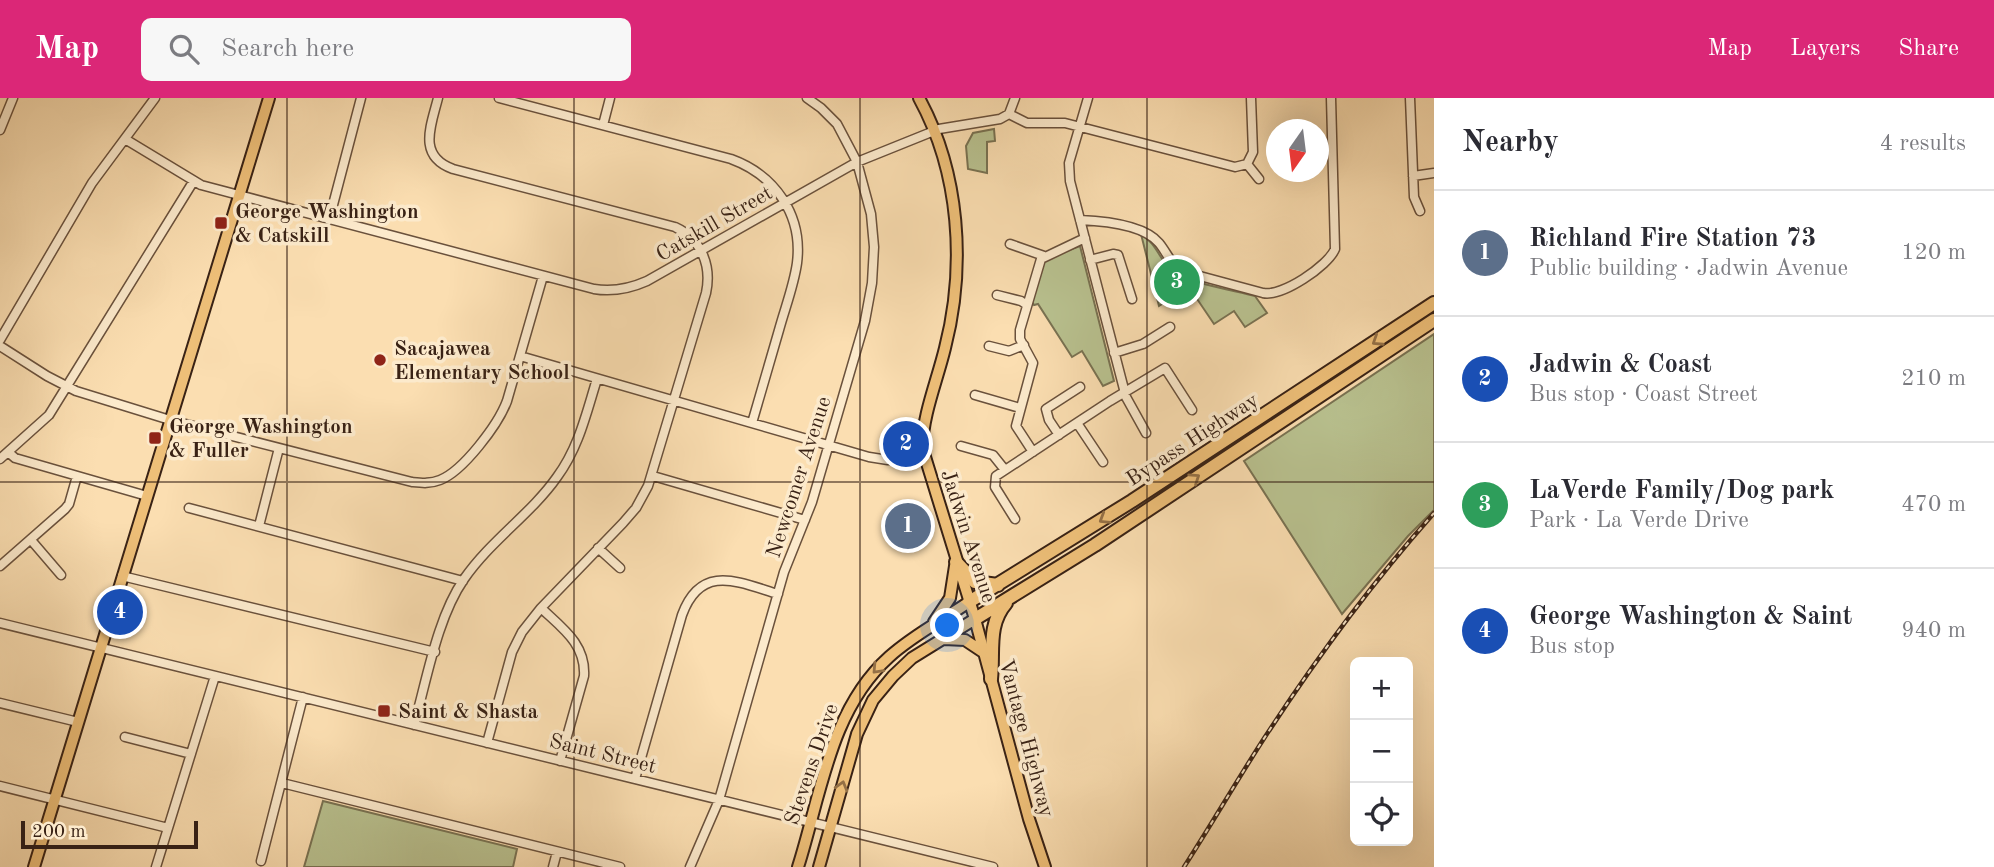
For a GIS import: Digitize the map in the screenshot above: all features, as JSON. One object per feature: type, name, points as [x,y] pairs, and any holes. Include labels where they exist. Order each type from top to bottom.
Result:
[{"type":"highway","name":"Bypass Highway","points":[[969,602],[1143,494],[1434,303]]},
{"type":"highway","name":"Bypass Highway","points":[[975,619],[1103,539],[1434,320]]},
{"type":"highway","points":[[956,562],[975,582],[998,585]]},
{"type":"highway","points":[[991,679],[993,626],[998,612],[1014,594]]},
{"type":"main road","points":[[34,867],[268,98]]},
{"type":"main road","name":"Jadwin Avenue","points":[[919,98],[935,131],[944,160],[956,220],[957,275],[950,325],[925,422],[922,447],[975,619]]},
{"type":"main road","points":[[930,627],[950,598],[956,562]]},
{"type":"main road","name":"Stevens Drive","points":[[797,867],[838,732],[854,699],[888,658],[969,602]]},
{"type":"main road","name":"Stevens Drive","points":[[819,867],[857,733],[878,692],[901,668],[975,619]]},
{"type":"main road","name":"Vantage Highway","points":[[975,619],[1034,837],[1045,867]]},
{"type":"main road","points":[[942,639],[962,639],[983,652]]},
{"type":"street","points":[[0,130],[13,98]]},
{"type":"street","points":[[0,340],[81,202],[155,98]]},
{"type":"street","points":[[329,220],[361,98]]},
{"type":"street","points":[[438,98],[429,143],[435,157],[446,167],[675,227],[692,238],[707,264],[708,284],[653,476],[636,508],[541,608],[522,632],[512,652],[487,743]]},
{"type":"street","points":[[499,98],[740,162],[768,181],[785,202],[797,233],[797,263],[752,423]]},
{"type":"street","points":[[603,125],[610,98]]},
{"type":"street","name":"Newcomer Avenue","points":[[690,867],[719,800],[778,594],[829,445],[865,321],[872,284],[874,247],[871,214],[857,162],[837,124],[807,98]]},
{"type":"street","points":[[1015,98],[1009,114],[1027,123],[1060,122],[1235,167],[1247,164],[1253,152],[1251,98]]},
{"type":"street","points":[[1088,98],[1069,170],[1124,392],[1129,406],[1146,433]]},
{"type":"street","points":[[1080,220],[1104,222],[1143,232],[1155,239],[1173,264],[1182,271],[1269,295],[1291,286],[1327,262],[1334,251],[1336,239],[1331,98]]},
{"type":"street","points":[[1410,98],[1414,197],[1420,211]]},
{"type":"street","name":"Catskill Street","points":[[125,139],[192,177],[239,196],[601,290],[621,289],[647,281],[857,162],[935,131],[995,120],[1009,114]]},
{"type":"street","points":[[1247,164],[1259,179]]},
{"type":"street","points":[[1413,176],[1434,173]]},
{"type":"street","points":[[0,459],[44,421],[192,177]]},
{"type":"street","points":[[1033,452],[1016,426],[1033,363],[1019,334],[1038,265],[1044,256],[1085,238]]},
{"type":"street","points":[[1010,244],[1044,256]]},
{"type":"street","points":[[1090,260],[1118,255],[1132,299]]},
{"type":"street","points":[[0,346],[67,387],[170,420],[422,484],[438,481],[453,472],[491,431],[503,411],[543,276]]},
{"type":"street","points":[[997,295],[1027,305]]},
{"type":"street","points":[[1114,353],[1143,344],[1170,327]]},
{"type":"street","points":[[989,346],[1010,351],[1024,345]]},
{"type":"street","points":[[520,356],[888,460],[923,455]]},
{"type":"street","points":[[1015,519],[994,485],[995,477],[1124,392],[1165,368],[1192,410]]},
{"type":"street","points":[[414,725],[450,605],[477,562],[556,479],[579,439],[597,379]]},
{"type":"street","points":[[1059,435],[1046,410],[1080,387]]},
{"type":"street","points":[[975,395],[1020,408]]},
{"type":"street","points":[[1077,423],[1103,461]]},
{"type":"street","points":[[961,446],[993,456],[1005,470]]},
{"type":"street","points":[[259,526],[279,448]]},
{"type":"street","points":[[8,452],[15,458],[147,496]]},
{"type":"street","points":[[0,566],[69,504],[77,476]]},
{"type":"street","points":[[653,476],[805,520]]},
{"type":"street","points":[[189,508],[463,581]]},
{"type":"street","points":[[30,540],[61,575]]},
{"type":"street","points":[[598,548],[620,568]]},
{"type":"street","points":[[122,576],[435,652]]},
{"type":"street","points":[[635,779],[690,595],[703,585],[722,579],[778,594]]},
{"type":"street","points":[[541,608],[578,645],[584,665],[584,676],[560,761]]},
{"type":"street","name":"Saint Street","points":[[0,623],[993,867]]},
{"type":"street","points":[[156,867],[215,676]]},
{"type":"street","points":[[261,861],[303,697]]},
{"type":"street","points":[[0,703],[78,722]]},
{"type":"street","points":[[125,737],[191,754]]},
{"type":"street","points":[[282,783],[620,867]]},
{"type":"street","points":[[0,786],[168,828]]},
{"type":"street","points":[[553,867],[556,852]]},
{"type":"green space","points":[[994,129],[995,141],[987,142],[987,173],[968,169],[966,146],[973,133]]},
{"type":"green space","points":[[1141,234],[1151,243],[1164,263],[1179,276],[1255,296],[1267,313],[1245,327],[1234,311],[1214,324],[1189,287],[1159,306]]},
{"type":"green space","points":[[1080,246],[1114,381],[1103,386],[1082,351],[1072,357],[1038,304],[1034,305],[1032,302],[1044,259]]},
{"type":"green space","points":[[1434,334],[1434,510],[1408,536],[1342,614],[1244,461]]},
{"type":"green space","points":[[323,801],[517,849],[513,867],[304,867]]},
{"type":"railway","points":[[1184,867],[1303,681],[1344,623],[1434,513]]},
{"type":"place","name":"George Washington & Catskill","points":[[221,223]]},
{"type":"place","name":"LaVerde Family/Dog park","points":[[1177,282]]},
{"type":"place","name":"Sacajawea Elementary School","points":[[380,360]]},
{"type":"place","name":"George Washington & Fuller","points":[[155,438]]},
{"type":"place","name":"Jadwin & Coast","points":[[906,444]]},
{"type":"place","name":"Richland Fire Station 73","points":[[908,526]]},
{"type":"place","name":"George Washington & Saint","points":[[120,612]]},
{"type":"place","name":"Saint & Shasta","points":[[384,711]]}]
